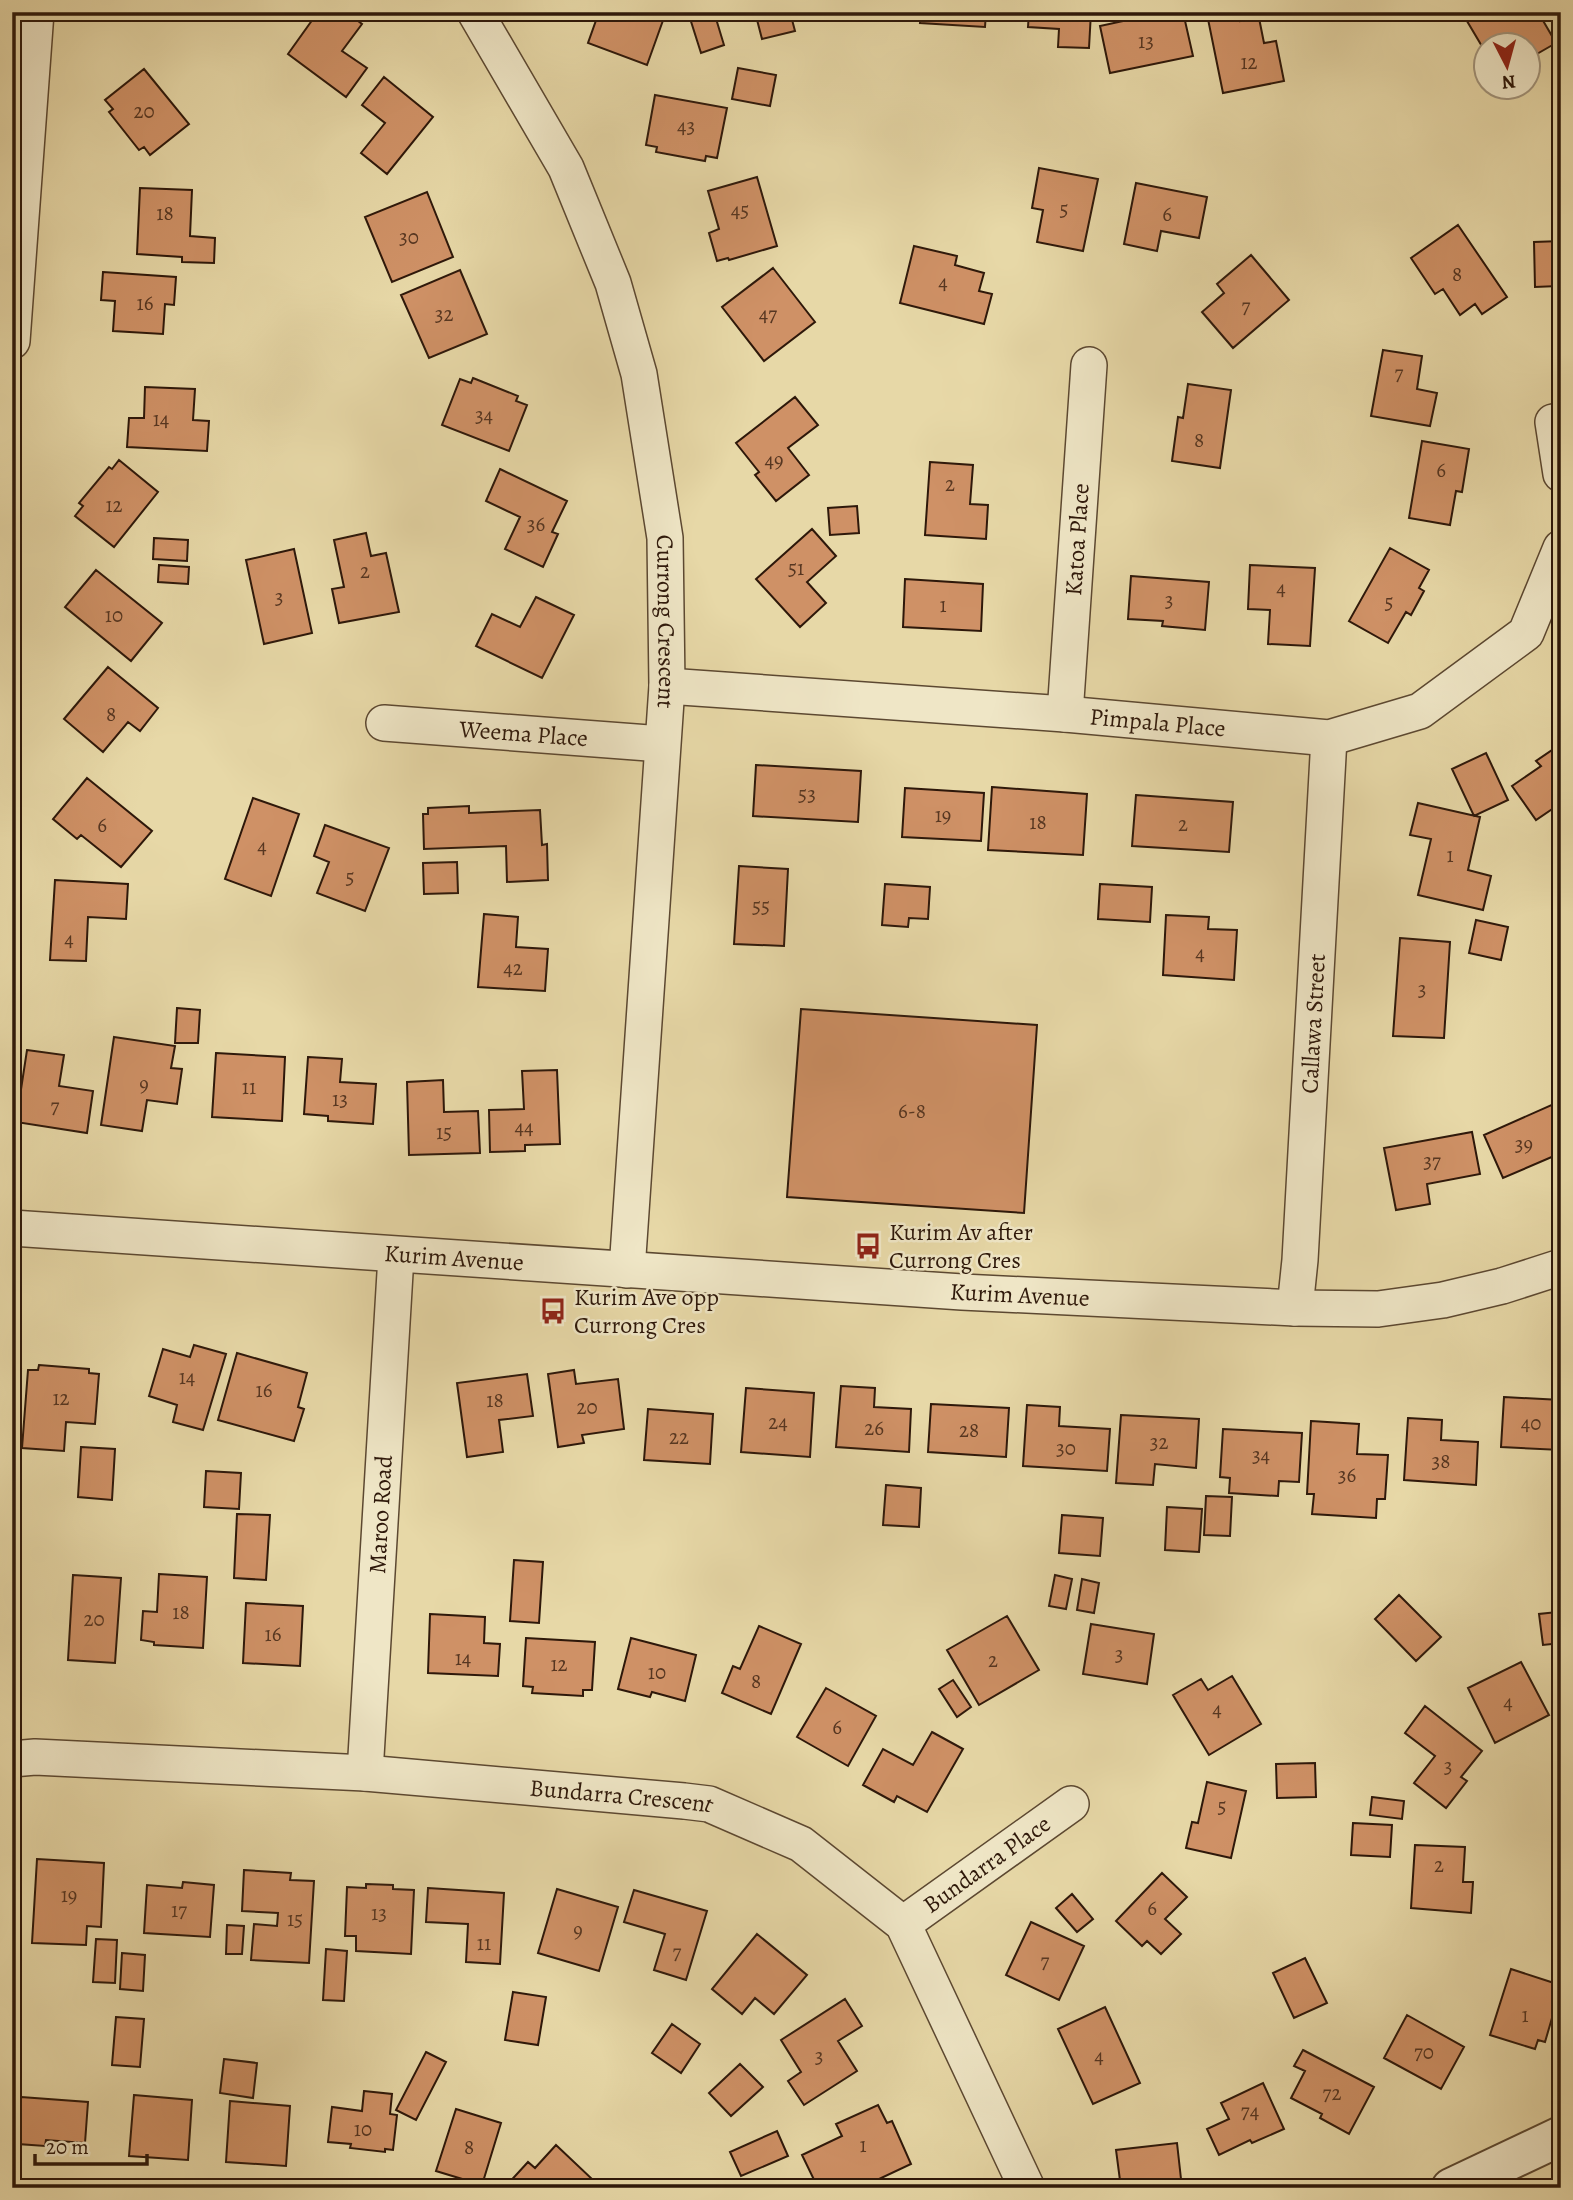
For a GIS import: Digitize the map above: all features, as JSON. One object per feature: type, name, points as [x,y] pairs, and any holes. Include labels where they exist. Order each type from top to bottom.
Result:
[{"type":"street","points":[[12,341],[36,12]]},
{"type":"street","name":"Currong Crescent","points":[[475,12],[566,168],[613,283],[639,374],[665,538],[667,686],[627,1270]]},
{"type":"street","name":"Katoa Place","points":[[1065,714],[1089,365]]},
{"type":"street","points":[[1553,422],[1561,474]]},
{"type":"street","name":"Pimpala Place","points":[[667,686],[1065,714],[1329,738],[1420,712],[1526,633],[1561,548]]},
{"type":"street","name":"Weema Place","points":[[384,723],[662,744]]},
{"type":"street","name":"Callawa Street","points":[[1294,1308],[1300,1260],[1329,738]]},
{"type":"street","name":"Kurim Avenue","points":[[12,1228],[962,1293],[1294,1308],[1378,1309],[1443,1300],[1502,1286],[1561,1267]]},
{"type":"street","name":"Maroo Road","points":[[365,1773],[396,1256]]},
{"type":"street","name":"Bundarra Crescent","points":[[12,1759],[48,1758],[365,1773],[709,1804],[801,1844],[903,1924],[1027,2188]]},
{"type":"street","name":"Bundarra Place","points":[[903,1924],[1071,1804]]},
{"type":"street","points":[[1451,2188],[1561,2136]]},
{"type":"building","points":[[255,12],[272,12],[265,20]]},
{"type":"building","points":[[318,12],[346,12],[362,24],[342,51],[367,68],[346,97],[288,54]]},
{"type":"building","points":[[599,12],[666,12],[647,65],[588,43]]},
{"type":"building","points":[[688,12],[714,12],[724,45],[701,53]]},
{"type":"building","points":[[755,12],[790,12],[795,31],[762,39]]},
{"type":"building","points":[[838,12],[903,12],[903,17]]},
{"type":"building","points":[[921,12],[986,12],[985,27],[920,23]]},
{"type":"building","points":[[1029,12],[1091,12],[1089,48],[1058,47],[1059,29],[1028,27]]},
{"type":"building","points":[[1151,12],[1183,12],[1193,56],[1110,73],[1100,26],[1151,15]]},
{"type":"building","points":[[1310,12],[1339,12],[1338,16]]},
{"type":"building","points":[[1470,12],[1538,12],[1556,43],[1542,51],[1542,32],[1474,32],[1464,16]]},
{"type":"building","points":[[1239,13],[1240,21],[1259,18],[1264,43],[1276,41],[1284,81],[1223,93],[1208,19]]},
{"type":"building","points":[[738,68],[776,75],[770,106],[732,99]]},
{"type":"building","points":[[144,69],[189,124],[150,155],[144,147],[139,150],[109,112],[113,109],[105,100]]},
{"type":"building","points":[[384,77],[433,117],[387,174],[361,153],[385,123],[362,105]]},
{"type":"building","points":[[655,95],[727,108],[717,158],[706,156],[705,161],[656,152],[657,147],[646,145]]},
{"type":"building","points":[[1039,168],[1098,179],[1083,251],[1037,242],[1043,210],[1032,208]]},
{"type":"building","points":[[757,177],[777,246],[717,261],[709,233],[719,229],[708,191]]},
{"type":"building","points":[[1136,183],[1207,197],[1199,238],[1161,231],[1157,251],[1124,244]]},
{"type":"building","points":[[140,188],[192,190],[190,236],[215,238],[214,263],[182,262],[182,257],[137,254]]},
{"type":"building","points":[[427,192],[453,257],[392,282],[365,217]]},
{"type":"building","points":[[1458,225],[1507,297],[1482,314],[1475,304],[1460,315],[1443,289],[1435,294],[1411,258]]},
{"type":"building","points":[[1561,241],[1559,294],[1558,286],[1535,287],[1534,242]]},
{"type":"building","points":[[914,246],[957,256],[955,265],[984,273],[979,291],[992,294],[984,324],[900,303]]},
{"type":"building","points":[[1251,255],[1289,300],[1233,348],[1202,312],[1224,293],[1217,284]]},
{"type":"building","points":[[773,268],[815,322],[764,361],[722,307]]},
{"type":"building","points":[[460,270],[487,334],[429,358],[401,295]]},
{"type":"building","points":[[103,272],[176,277],[174,305],[165,304],[163,334],[113,331],[115,301],[101,300]]},
{"type":"building","points":[[1383,350],[1422,356],[1417,389],[1437,393],[1430,426],[1371,416]]},
{"type":"building","points":[[473,378],[518,396],[516,401],[527,405],[509,451],[442,425],[460,379],[471,383]]},
{"type":"building","points":[[1188,384],[1231,390],[1220,468],[1172,461],[1178,417],[1183,418]]},
{"type":"building","points":[[145,387],[195,389],[193,420],[209,421],[207,451],[127,447],[129,418],[144,418]]},
{"type":"building","points":[[795,397],[818,425],[788,448],[809,475],[776,501],[755,475],[759,472],[736,443]]},
{"type":"building","points":[[1422,441],[1469,449],[1462,492],[1456,491],[1450,525],[1409,518]]},
{"type":"building","points":[[119,460],[158,492],[114,547],[75,516],[83,506],[79,503],[109,467],[112,469]]},
{"type":"building","points":[[930,462],[973,465],[970,504],[988,505],[986,539],[925,535]]},
{"type":"building","points":[[500,469],[567,501],[552,532],[558,534],[543,567],[505,549],[520,517],[486,501]]},
{"type":"building","points":[[857,506],[859,533],[830,535],[828,508]]},
{"type":"building","points":[[812,529],[836,556],[807,582],[826,603],[800,627],[756,579]]},
{"type":"building","points":[[366,533],[371,556],[386,553],[399,612],[339,623],[332,589],[344,587],[334,540]]},
{"type":"building","points":[[154,538],[188,540],[187,561],[153,559]]},
{"type":"building","points":[[1390,548],[1429,570],[1419,588],[1424,591],[1411,615],[1406,612],[1388,643],[1349,621]]},
{"type":"building","points":[[294,549],[312,633],[264,644],[246,560]]},
{"type":"building","points":[[159,565],[189,567],[188,584],[158,582]]},
{"type":"building","points":[[1250,565],[1315,568],[1310,646],[1268,644],[1270,610],[1248,609]]},
{"type":"building","points":[[96,570],[162,623],[131,661],[65,607]]},
{"type":"building","points":[[1131,576],[1209,582],[1205,630],[1162,626],[1163,621],[1128,619]]},
{"type":"building","points":[[905,579],[983,584],[981,631],[903,627]]},
{"type":"building","points":[[536,597],[574,615],[542,678],[476,646],[492,614],[520,627]]},
{"type":"building","points":[[108,667],[158,708],[140,731],[128,722],[103,752],[64,719]]},
{"type":"building","points":[[1561,744],[1561,803],[1536,820],[1512,786],[1541,766],[1536,761]]},
{"type":"building","points":[[1486,753],[1508,800],[1474,816],[1452,769]]},
{"type":"building","points":[[756,765],[861,771],[858,822],[753,816]]},
{"type":"building","points":[[87,778],[152,831],[121,867],[81,835],[77,839],[53,819]]},
{"type":"building","points":[[992,787],[1087,794],[1083,855],[988,850]]},
{"type":"building","points":[[905,788],[984,793],[981,841],[902,837]]},
{"type":"building","points":[[1136,795],[1233,802],[1229,852],[1132,846]]},
{"type":"building","points":[[253,798],[299,814],[271,896],[225,879]]},
{"type":"building","points":[[1418,803],[1480,817],[1468,870],[1491,876],[1483,910],[1418,895],[1431,839],[1410,835]]},
{"type":"building","points":[[469,806],[469,813],[540,810],[542,845],[547,844],[548,880],[507,882],[506,846],[424,849],[423,814],[428,814],[428,808]]},
{"type":"building","points":[[325,825],[389,848],[365,911],[317,893],[329,862],[314,856]]},
{"type":"building","points":[[457,862],[458,893],[424,894],[423,863]]},
{"type":"building","points":[[739,866],[788,869],[784,946],[734,944]]},
{"type":"building","points":[[55,880],[128,884],[126,919],[88,917],[86,961],[50,960]]},
{"type":"building","points":[[885,884],[930,887],[928,919],[909,918],[908,927],[882,925]]},
{"type":"building","points":[[1100,884],[1152,887],[1150,922],[1098,919]]},
{"type":"building","points":[[484,914],[518,917],[516,947],[548,949],[545,991],[478,987]]},
{"type":"building","points":[[1166,915],[1209,917],[1208,929],[1237,930],[1234,980],[1163,975]]},
{"type":"building","points":[[1476,920],[1508,927],[1501,960],[1469,953]]},
{"type":"building","points":[[1400,938],[1450,942],[1444,1038],[1393,1036]]},
{"type":"building","points":[[177,1008],[200,1010],[198,1043],[175,1043]]},
{"type":"building","points":[[801,1009],[1037,1025],[1024,1213],[787,1197]]},
{"type":"building","points":[[114,1037],[175,1046],[171,1068],[182,1069],[177,1104],[147,1100],[142,1131],[101,1125]]},
{"type":"building","points":[[27,1050],[64,1055],[59,1086],[93,1091],[87,1133],[16,1122]]},
{"type":"building","points":[[216,1053],[285,1057],[282,1121],[212,1117]]},
{"type":"building","points":[[308,1057],[342,1059],[340,1082],[376,1084],[373,1124],[328,1121],[328,1116],[304,1114]]},
{"type":"building","points":[[557,1070],[560,1144],[525,1145],[525,1151],[490,1152],[489,1110],[524,1109],[522,1071]]},
{"type":"building","points":[[443,1080],[444,1112],[478,1111],[480,1153],[409,1155],[407,1082]]},
{"type":"building","points":[[1556,1103],[1561,1114],[1561,1153],[1503,1178],[1484,1135]]},
{"type":"building","points":[[1472,1132],[1480,1174],[1427,1184],[1430,1204],[1396,1210],[1384,1148]]},
{"type":"building","points":[[194,1345],[226,1354],[203,1430],[173,1422],[177,1405],[149,1396],[163,1349],[190,1357]]},
{"type":"building","points":[[237,1353],[307,1373],[298,1407],[304,1409],[294,1441],[218,1420]]},
{"type":"building","points":[[12,1354],[17,1354],[16,1369],[21,1369],[16,1445],[12,1444]]},
{"type":"building","points":[[39,1365],[89,1369],[89,1373],[99,1374],[95,1424],[66,1422],[64,1451],[22,1448],[28,1370],[38,1370]]},
{"type":"building","points":[[574,1370],[576,1384],[618,1379],[624,1429],[582,1435],[584,1443],[558,1447],[548,1374]]},
{"type":"building","points":[[527,1374],[533,1416],[499,1420],[503,1452],[467,1457],[457,1383]]},
{"type":"building","points":[[841,1386],[875,1388],[874,1407],[911,1409],[909,1452],[836,1447]]},
{"type":"building","points":[[746,1388],[814,1393],[810,1457],[741,1452]]},
{"type":"building","points":[[1504,1397],[1561,1400],[1561,1450],[1501,1447]]},
{"type":"building","points":[[931,1404],[1009,1408],[1006,1457],[928,1452]]},
{"type":"building","points":[[1027,1405],[1060,1407],[1059,1426],[1110,1429],[1107,1471],[1023,1466]]},
{"type":"building","points":[[648,1409],[713,1414],[710,1464],[644,1460]]},
{"type":"building","points":[[1121,1415],[1199,1419],[1196,1468],[1155,1464],[1153,1485],[1116,1483]]},
{"type":"building","points":[[1408,1418],[1442,1420],[1441,1440],[1478,1442],[1476,1485],[1404,1480]]},
{"type":"building","points":[[1311,1421],[1359,1424],[1357,1454],[1388,1455],[1385,1499],[1377,1499],[1376,1518],[1312,1514],[1314,1494],[1307,1494]]},
{"type":"building","points":[[1223,1429],[1302,1433],[1299,1482],[1279,1481],[1278,1496],[1229,1493],[1230,1478],[1220,1477]]},
{"type":"building","points":[[81,1447],[115,1449],[112,1500],[78,1497]]},
{"type":"building","points":[[206,1471],[241,1473],[239,1509],[204,1507]]},
{"type":"building","points":[[886,1485],[921,1488],[919,1527],[883,1525]]},
{"type":"building","points":[[1206,1496],[1232,1497],[1230,1536],[1204,1535]]},
{"type":"building","points":[[1167,1507],[1202,1509],[1199,1552],[1165,1550]]},
{"type":"building","points":[[237,1514],[270,1515],[266,1580],[234,1578]]},
{"type":"building","points":[[1062,1515],[1103,1518],[1100,1556],[1059,1553]]},
{"type":"building","points":[[514,1560],[543,1562],[539,1623],[510,1621]]},
{"type":"building","points":[[159,1574],[207,1577],[203,1648],[154,1645],[154,1642],[141,1640],[143,1611],[157,1612]]},
{"type":"building","points":[[12,1575],[16,1575],[13,1642],[12,1642]]},
{"type":"building","points":[[73,1575],[121,1578],[115,1663],[68,1660]]},
{"type":"building","points":[[1055,1575],[1072,1579],[1066,1609],[1049,1606]]},
{"type":"building","points":[[1082,1579],[1099,1583],[1094,1613],[1077,1610]]},
{"type":"building","points":[[1399,1595],[1441,1637],[1416,1661],[1375,1619]]},
{"type":"building","points":[[246,1603],[303,1606],[300,1666],[243,1663]]},
{"type":"building","points":[[1557,1612],[1561,1643],[1543,1645],[1539,1614]]},
{"type":"building","points":[[430,1614],[485,1617],[484,1643],[500,1644],[498,1676],[428,1673]]},
{"type":"building","points":[[1007,1616],[1039,1670],[979,1705],[947,1650]]},
{"type":"building","points":[[1091,1624],[1154,1634],[1147,1684],[1083,1674]]},
{"type":"building","points":[[759,1626],[801,1644],[771,1714],[722,1693],[733,1666],[740,1669]]},
{"type":"building","points":[[526,1638],[595,1642],[592,1690],[583,1690],[583,1696],[532,1693],[533,1687],[523,1686]]},
{"type":"building","points":[[631,1638],[696,1655],[685,1701],[652,1692],[650,1697],[618,1689]]},
{"type":"building","points":[[1521,1662],[1549,1715],[1495,1743],[1468,1688]]},
{"type":"building","points":[[1232,1676],[1261,1724],[1209,1755],[1173,1695],[1201,1679],[1208,1690]]},
{"type":"building","points":[[953,1680],[971,1707],[957,1717],[939,1689]]},
{"type":"building","points":[[826,1688],[876,1716],[848,1766],[797,1737]]},
{"type":"building","points":[[1425,1706],[1482,1751],[1461,1777],[1467,1781],[1446,1808],[1414,1783],[1435,1756],[1405,1733]]},
{"type":"building","points":[[932,1732],[963,1749],[927,1812],[897,1796],[894,1802],[863,1785],[883,1749],[913,1765]]},
{"type":"building","points":[[1315,1763],[1316,1797],[1277,1798],[1276,1764]]},
{"type":"building","points":[[1207,1782],[1246,1791],[1231,1858],[1186,1848],[1192,1822],[1198,1823]]},
{"type":"building","points":[[1372,1797],[1404,1801],[1402,1819],[1370,1815]]},
{"type":"building","points":[[1353,1823],[1392,1825],[1390,1857],[1351,1855]]},
{"type":"building","points":[[1415,1845],[1465,1847],[1463,1882],[1473,1882],[1471,1913],[1411,1908]]},
{"type":"building","points":[[37,1859],[104,1863],[101,1927],[87,1926],[86,1945],[32,1943]]},
{"type":"building","points":[[244,1870],[291,1873],[290,1880],[314,1881],[309,1963],[251,1960],[254,1924],[277,1926],[278,1913],[242,1911]]},
{"type":"building","points":[[1162,1873],[1187,1897],[1165,1919],[1181,1934],[1161,1954],[1147,1941],[1142,1946],[1116,1921]]},
{"type":"building","points":[[183,1882],[214,1885],[210,1937],[144,1933],[147,1885],[182,1888]]},
{"type":"building","points":[[366,1884],[393,1885],[393,1889],[414,1890],[411,1954],[356,1951],[356,1936],[345,1936],[347,1887],[366,1888]]},
{"type":"building","points":[[428,1888],[504,1893],[500,1964],[466,1962],[468,1924],[426,1922]]},
{"type":"building","points":[[557,1889],[618,1907],[599,1971],[538,1953]]},
{"type":"building","points":[[634,1890],[707,1911],[686,1980],[654,1970],[665,1934],[624,1922]]},
{"type":"building","points":[[1072,1894],[1093,1919],[1077,1932],[1056,1908]]},
{"type":"building","points":[[1031,1922],[1084,1946],[1059,2000],[1006,1975]]},
{"type":"building","points":[[227,1925],[244,1926],[242,1954],[226,1954]]},
{"type":"building","points":[[757,1934],[807,1975],[774,2014],[755,1998],[742,2014],[712,1989]]},
{"type":"building","points":[[96,1939],[117,1940],[115,1983],[93,1982]]},
{"type":"building","points":[[326,1949],[347,1951],[344,2001],[323,2000]]},
{"type":"building","points":[[122,1953],[145,1955],[143,1991],[120,1989]]},
{"type":"building","points":[[1305,1958],[1327,2003],[1294,2018],[1273,1973]]},
{"type":"building","points":[[1511,1969],[1557,1984],[1554,1993],[1559,1994],[1545,2042],[1538,2040],[1535,2049],[1490,2035]]},
{"type":"building","points":[[513,1992],[546,1997],[538,2045],[505,2040]]},
{"type":"building","points":[[845,1999],[862,2026],[838,2041],[857,2071],[804,2105],[788,2081],[801,2072],[781,2040]]},
{"type":"building","points":[[1105,2007],[1140,2083],[1093,2104],[1058,2029]]},
{"type":"building","points":[[1407,2015],[1464,2047],[1441,2089],[1384,2058]]},
{"type":"building","points":[[116,2017],[144,2019],[140,2067],[112,2065]]},
{"type":"building","points":[[672,2024],[700,2044],[681,2073],[652,2053]]},
{"type":"building","points":[[1303,2050],[1374,2087],[1349,2134],[1320,2118],[1322,2114],[1291,2098],[1305,2071],[1294,2066]]},
{"type":"building","points":[[426,2052],[446,2062],[416,2120],[396,2110]]},
{"type":"building","points":[[224,2059],[257,2063],[253,2098],[220,2093]]},
{"type":"building","points":[[740,2064],[763,2087],[731,2116],[709,2093]]},
{"type":"building","points":[[1263,2083],[1284,2129],[1252,2143],[1250,2140],[1219,2155],[1207,2129],[1229,2119],[1221,2103]]},
{"type":"building","points":[[364,2091],[392,2094],[390,2114],[397,2115],[393,2150],[385,2149],[385,2152],[350,2148],[351,2144],[328,2142],[332,2107],[362,2111]]},
{"type":"building","points":[[134,2095],[192,2100],[188,2160],[129,2156]]},
{"type":"building","points":[[21,2097],[88,2102],[85,2143],[46,2140],[45,2146],[18,2144]]},
{"type":"building","points":[[230,2101],[290,2106],[286,2166],[226,2162]]},
{"type":"building","points":[[878,2105],[887,2123],[892,2121],[911,2164],[860,2188],[818,2188],[802,2155],[842,2136],[836,2124]]},
{"type":"building","points":[[456,2109],[501,2123],[482,2185],[436,2171]]},
{"type":"building","points":[[777,2131],[788,2156],[741,2176],[730,2152]]},
{"type":"building","points":[[1177,2143],[1182,2188],[1121,2188],[1116,2150]]},
{"type":"building","points":[[556,2145],[592,2179],[584,2188],[506,2186],[528,2162],[535,2168]]},
{"type":"place","name":"Kurim Av after Currong Cres","points":[[868,1246]]},
{"type":"place","name":"Kurim Ave opp Currong Cres","points":[[553,1311]]}]
